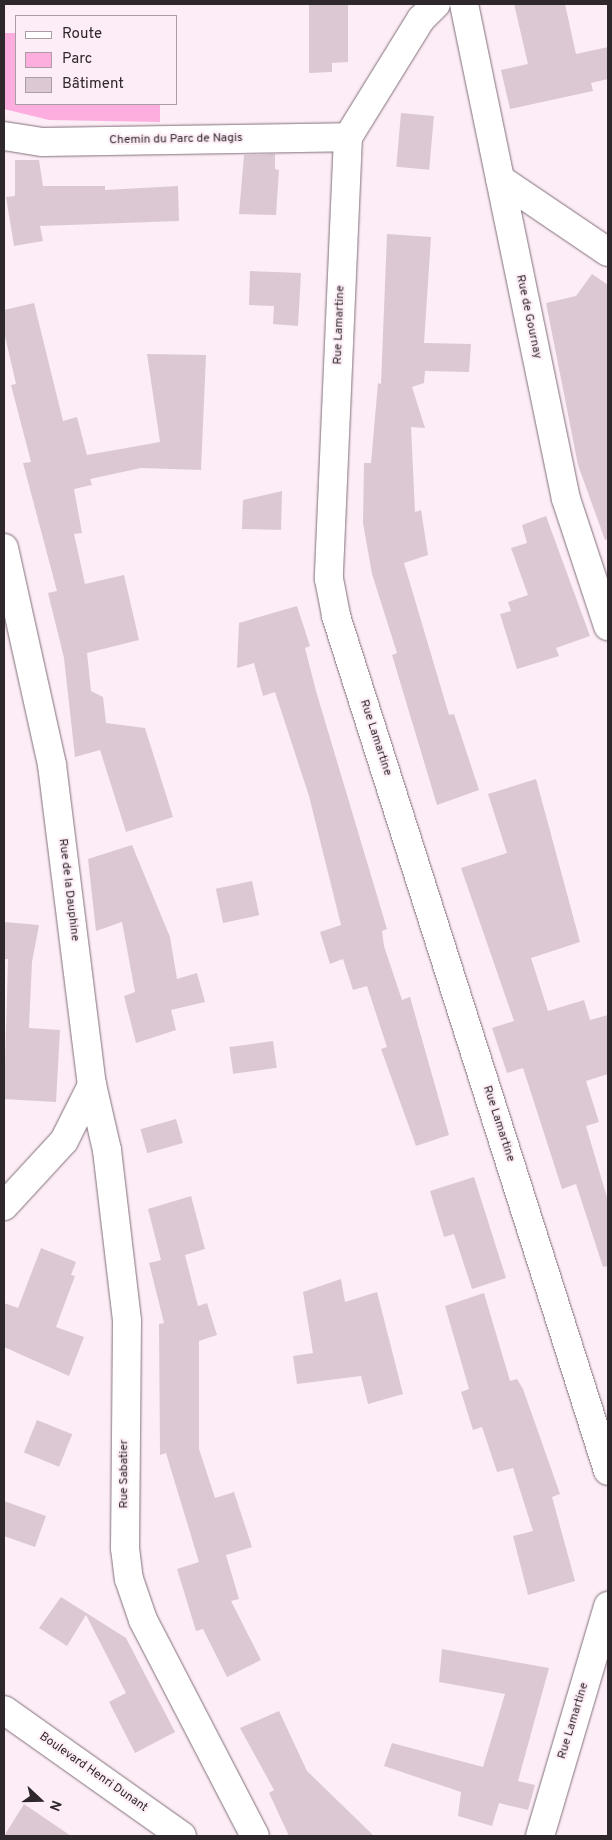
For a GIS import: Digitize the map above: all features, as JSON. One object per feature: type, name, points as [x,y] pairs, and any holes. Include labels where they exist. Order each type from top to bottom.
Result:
[{"type":"street","name":"Rue Lamartine","points":[[436,4],[421,19],[348,137],[329,579],[336,616],[608,1471]]},
{"type":"street","name":"Rue de Gournay","points":[[464,4],[566,499],[608,626]]},
{"type":"street","name":"Chemin du Parc de Nagis","points":[[4,136],[44,142],[348,137]]},
{"type":"street","points":[[500,179],[608,252]]},
{"type":"street","name":"Rue de la Dauphine","points":[[4,548],[52,765],[92,1085]]},
{"type":"street","points":[[4,1206],[64,1141],[92,1085]]},
{"type":"street","name":"Rue Sabatier","points":[[92,1085],[107,1150],[127,1321],[125,1548],[129,1579],[143,1620],[255,1836]]},
{"type":"street","name":"Rue Lamartine","points":[[540,1836],[608,1606]]},
{"type":"street","name":"Boulevard Henri Dunant","points":[[4,1710],[182,1836]]},
{"type":"green space","points":[[4,33],[15,33],[15,105],[160,105],[160,122],[49,120],[4,109]]},
{"type":"building","points":[[309,4],[348,4],[348,62],[332,63],[332,72],[309,73]]},
{"type":"building","points":[[514,4],[565,4],[576,54],[608,47],[608,79],[591,83],[593,91],[510,109],[501,70],[528,64]]},
{"type":"building","points":[[401,113],[434,116],[429,170],[396,167]]},
{"type":"building","points":[[275,154],[275,169],[279,170],[276,215],[239,214],[244,155]]},
{"type":"building","points":[[15,160],[39,160],[43,186],[105,186],[105,190],[178,186],[179,221],[40,226],[43,241],[14,246],[6,197],[15,196]]},
{"type":"building","points":[[387,234],[431,237],[424,343],[471,344],[469,372],[425,371],[424,383],[412,387],[425,428],[411,427],[415,512],[421,510],[428,555],[404,563],[449,715],[454,714],[479,790],[437,805],[392,655],[397,653],[372,574],[363,523],[364,463],[371,463],[378,383],[381,384]]},
{"type":"building","points":[[250,271],[301,273],[298,326],[273,324],[274,306],[249,305]]},
{"type":"building","points":[[592,274],[608,285],[608,539],[605,540],[578,465],[546,303],[576,296]]},
{"type":"building","points":[[34,303],[63,421],[77,417],[87,455],[160,442],[147,354],[206,355],[201,470],[141,468],[90,479],[92,485],[74,489],[82,533],[74,534],[85,584],[124,575],[139,640],[87,653],[91,691],[103,697],[106,723],[145,728],[173,817],[126,832],[100,750],[75,757],[64,658],[48,593],[57,591],[23,463],[31,462],[11,385],[16,384],[4,332],[4,310]]},
{"type":"building","points":[[282,491],[281,530],[242,529],[243,500]]},
{"type":"building","points":[[546,516],[590,636],[556,648],[559,656],[517,669],[500,614],[511,611],[508,602],[528,595],[511,548],[527,543],[522,525]]},
{"type":"building","points":[[297,606],[310,646],[305,648],[316,691],[387,929],[382,931],[384,946],[402,1000],[410,997],[449,1135],[416,1146],[381,1049],[387,1047],[367,986],[353,990],[343,959],[330,964],[320,932],[341,925],[309,796],[275,692],[263,696],[254,663],[237,668],[239,623]]},
{"type":"building","points":[[536,779],[580,942],[531,958],[548,1011],[584,1000],[590,1020],[608,1015],[608,1074],[586,1081],[599,1122],[586,1126],[608,1201],[608,1266],[603,1267],[576,1184],[562,1189],[523,1068],[507,1073],[492,1028],[514,1021],[461,868],[507,853],[488,794]]},
{"type":"building","points":[[132,845],[170,937],[177,979],[197,973],[205,1002],[171,1010],[176,1030],[136,1043],[124,996],[135,992],[122,922],[96,931],[88,859]]},
{"type":"building","points":[[252,881],[259,915],[223,923],[216,889]]},
{"type":"building","points":[[4,922],[39,925],[32,962],[29,1028],[60,1030],[56,1102],[4,1099],[8,959],[4,959]]},
{"type":"building","points":[[273,1041],[277,1068],[233,1074],[229,1047]]},
{"type":"building","points":[[176,1119],[183,1143],[147,1153],[140,1129]]},
{"type":"building","points":[[474,1177],[506,1278],[472,1289],[454,1234],[444,1237],[430,1191]]},
{"type":"building","points":[[191,1196],[205,1249],[185,1255],[198,1306],[207,1303],[217,1335],[199,1341],[199,1449],[215,1498],[234,1492],[252,1547],[226,1555],[239,1599],[231,1601],[261,1660],[227,1677],[203,1629],[196,1631],[177,1569],[199,1562],[166,1453],[160,1455],[159,1324],[164,1323],[149,1263],[161,1260],[148,1209]]},
{"type":"building","points":[[41,1248],[76,1262],[71,1275],[75,1276],[56,1327],[84,1337],[69,1376],[4,1347],[4,1303],[18,1308]]},
{"type":"building","points":[[341,1279],[345,1302],[377,1292],[403,1394],[368,1404],[361,1376],[297,1384],[293,1356],[313,1353],[303,1292]]},
{"type":"building","points":[[484,1293],[510,1381],[517,1379],[523,1389],[560,1494],[552,1497],[575,1581],[528,1595],[513,1536],[533,1531],[513,1468],[497,1472],[482,1427],[473,1430],[461,1392],[469,1389],[445,1306]]},
{"type":"building","points":[[37,1420],[72,1434],[59,1467],[24,1452]]},
{"type":"building","points":[[4,1501],[46,1516],[35,1547],[4,1536]]},
{"type":"building","points":[[61,1597],[126,1638],[175,1732],[135,1753],[109,1702],[126,1693],[86,1615],[67,1646],[39,1628]]},
{"type":"building","points":[[442,1649],[549,1668],[518,1781],[535,1785],[528,1810],[499,1803],[492,1826],[458,1816],[461,1792],[384,1766],[392,1743],[483,1767],[505,1694],[439,1682]]},
{"type":"building","points":[[279,1711],[307,1771],[374,1836],[289,1836],[269,1793],[274,1790],[240,1728]]},
{"type":"building","points":[[24,1804],[71,1836],[4,1836]]}]
